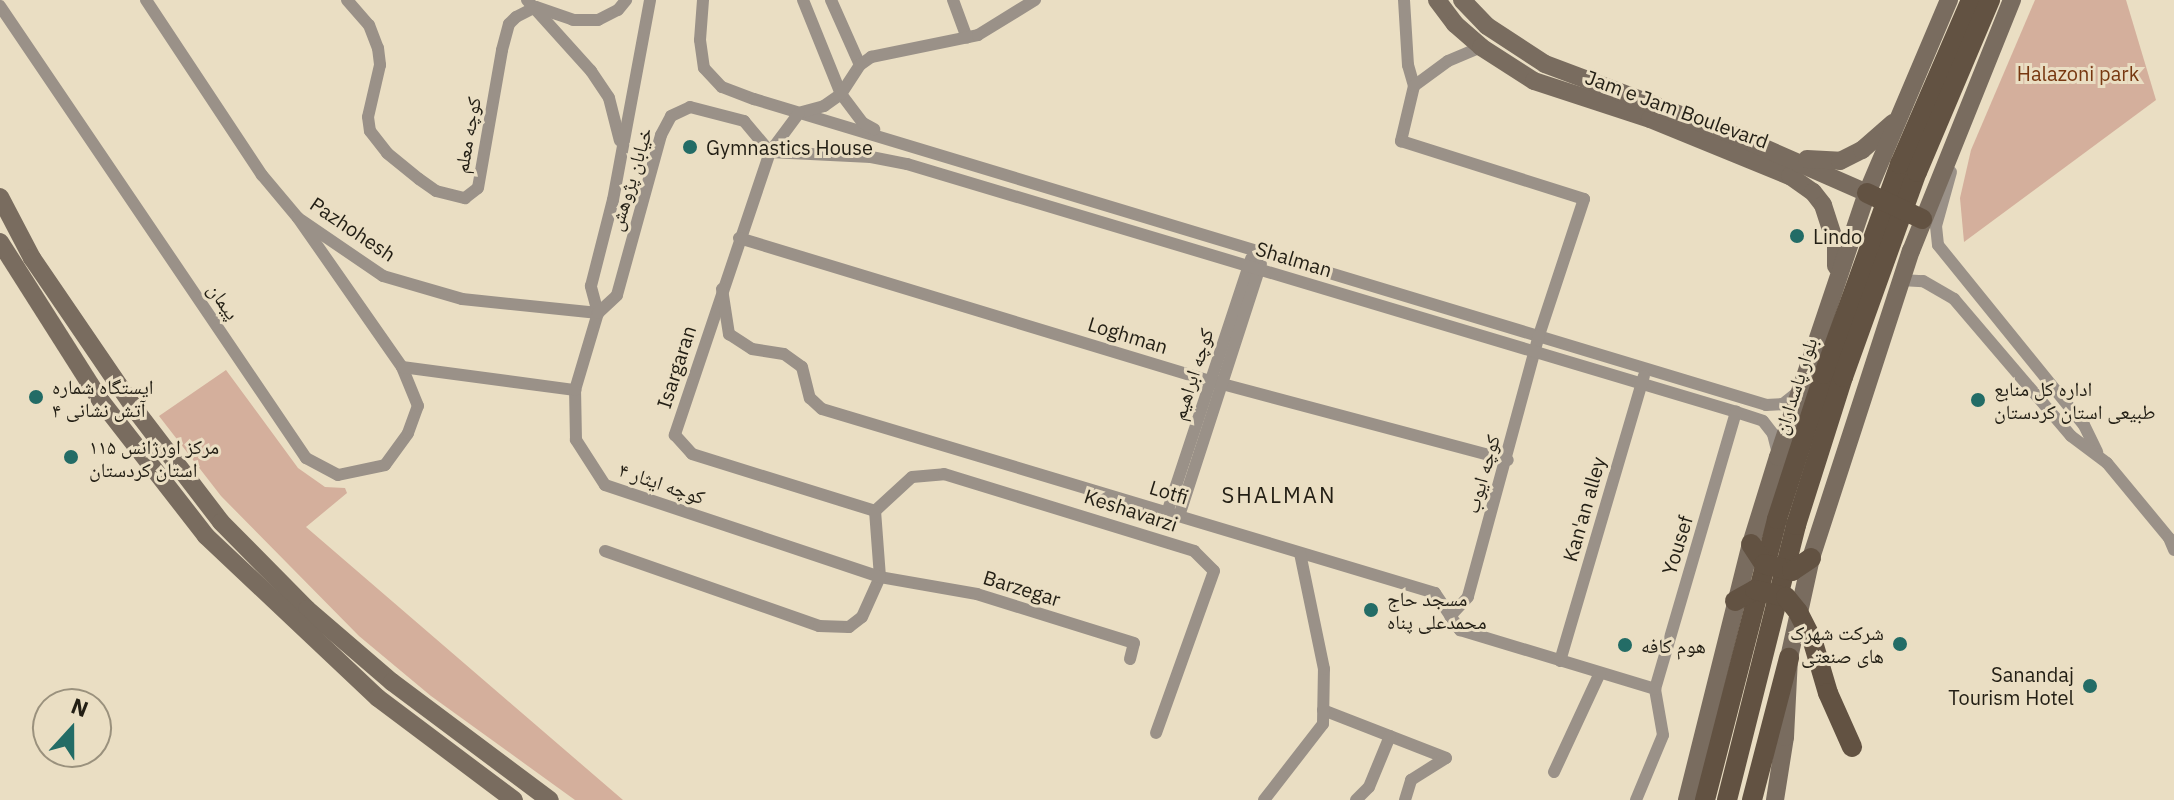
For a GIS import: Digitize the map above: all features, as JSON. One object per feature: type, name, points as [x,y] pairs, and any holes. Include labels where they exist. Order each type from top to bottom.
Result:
[{"type":"main road","name":"Jam e Jam Boulevard","points":[[1437,0],[1455,24],[1481,47],[1534,81],[1649,102],[1783,155],[1867,193]]},
{"type":"main road","name":"Jam e Jam Boulevard","points":[[1462,0],[1487,26],[1574,86],[1790,176],[1813,192],[1829,218],[1836,245],[1830,300]]},
{"type":"main road","points":[[1687,800],[1735,601],[1778,457],[1867,193],[1949,0]]},
{"type":"main road","name":"بلوار پاسداران","points":[[1705,800],[1777,519],[1824,374],[1900,164],[1971,0]]},
{"type":"main road","points":[[1727,800],[1796,525],[1843,377],[1917,172],[1990,0]]},
{"type":"main road","points":[[1752,800],[1811,558],[1901,280],[1922,219],[2012,0]]},
{"type":"main road","points":[[1783,155],[1840,161],[1862,150],[1898,119]]},
{"type":"main road","points":[[1867,193],[1922,219]]},
{"type":"main road","points":[[0,197],[32,258],[129,400],[221,522],[307,609],[392,682],[541,797]]},
{"type":"main road","points":[[0,242],[101,401],[206,536],[378,698],[514,800]]},
{"type":"main road","points":[[1751,544],[1764,564],[1792,571],[1811,558]]},
{"type":"main road","points":[[1735,601],[1755,590],[1786,597],[1798,612],[1813,642],[1828,693],[1852,747]]},
{"type":"main road","points":[[1775,800],[1785,737],[1789,658]]},
{"type":"street","name":"Pazhohesh","points":[[146,0],[262,175],[298,218],[383,276],[462,299],[598,313]]},
{"type":"street","name":"کوچه معلم","points":[[347,0],[369,25],[378,48],[380,65],[368,117],[370,131],[387,153],[436,191],[465,198],[478,188],[509,24],[536,2]]},
{"type":"street","points":[[536,2],[573,20],[598,20],[618,10],[626,0]]},
{"type":"street","points":[[598,313],[591,286],[613,200],[650,0]]},
{"type":"street","name":"Shalman","points":[[703,0],[700,40],[704,68],[722,87],[799,113],[887,136],[1766,405],[1783,404],[1800,390]]},
{"type":"street","points":[[803,0],[841,94],[863,123],[887,136]]},
{"type":"street","points":[[831,0],[860,65]]},
{"type":"street","points":[[953,0],[967,38]]},
{"type":"street","points":[[799,113],[824,106],[841,94],[860,65],[871,57],[978,35],[1035,0]]},
{"type":"street","points":[[1404,0],[1408,65],[1414,86],[1448,61],[1481,47]]},
{"type":"street","points":[[536,2],[609,98],[621,144]]},
{"type":"street","name":"پیمان","points":[[0,6],[306,458],[338,475],[385,465],[408,433],[418,406],[402,367]]},
{"type":"street","name":"کوچه ایوب","points":[[1414,86],[1401,141],[1584,199],[1539,335],[1508,460],[1468,597],[1450,616]]},
{"type":"street","name":"خیابان پژوهش","points":[[598,313],[617,295],[661,135],[671,116],[690,107],[744,121],[770,152]]},
{"type":"street","name":"Isargaran","points":[[799,113],[770,152],[675,435],[692,454],[875,511]]},
{"type":"street","points":[[1955,136],[1952,168],[1936,226],[1938,245],[2084,425],[2097,452],[2169,538],[2174,550]]},
{"type":"street","name":"Shalman","points":[[770,152],[871,157],[907,164],[1736,412],[1763,421],[1773,434],[1778,457]]},
{"type":"street","points":[[1077,214],[1083,197]]},
{"type":"street","points":[[298,218],[402,367],[575,390]]},
{"type":"street","name":"Loghman","points":[[739,238],[1216,382],[1508,460]]},
{"type":"street","name":"کوچه ابراهیم","points":[[1173,514],[1259,250]]},
{"type":"street","points":[[1901,280],[1923,281],[1954,299],[2071,436],[2097,452]]},
{"type":"street","name":"Lotfi","points":[[722,289],[729,334],[752,349],[784,354],[802,367],[810,398],[822,409],[1435,593],[1460,630],[1655,689]]},
{"type":"street","name":"کوچه ایثار ۴","points":[[598,313],[575,390],[576,440],[605,485],[880,577]]},
{"type":"street","points":[[1999,350],[2012,338]]},
{"type":"street","name":"Kan'an alley","points":[[1560,661],[1646,368]]},
{"type":"street","name":"Yousef","points":[[1655,689],[1736,412]]},
{"type":"street","name":"Keshavarzi","points":[[875,511],[912,477],[944,474],[1194,551],[1214,571],[1156,733]]},
{"type":"street","points":[[605,551],[819,626],[849,627],[862,617],[880,577],[875,511]]},
{"type":"street","points":[[1264,800],[1323,724],[1324,669],[1300,553]]},
{"type":"street","name":"Barzegar","points":[[880,577],[977,594],[1134,643],[1130,659]]},
{"type":"street","points":[[1554,772],[1600,673]]},
{"type":"street","points":[[1636,800],[1663,735],[1655,689]]},
{"type":"street","points":[[1323,710],[1446,758],[1411,780],[1405,800]]},
{"type":"street","points":[[1356,800],[1369,787],[1390,736]]},
{"type":"green space","name":"Halazoni park","points":[[2035,0],[2126,0],[2156,100],[1964,242],[1960,198],[1971,150]]},
{"type":"green space","points":[[226,370],[298,468],[325,487],[345,488],[347,493],[306,527],[623,800],[575,800],[431,696],[359,636],[221,496],[159,416]]},
{"type":"place","name":"Gymnastics House","points":[[690,147]]},
{"type":"place","name":"Lindo","points":[[1797,236]]},
{"type":"place","name":"ایستگاه شماره ۴ آتش نشانی","points":[[36,397]]},
{"type":"place","name":"اداره کل منابع طبیعی استان کردستان","points":[[1978,400]]},
{"type":"place","name":"مرکز اورژانس ۱۱۵ استان کردستان","points":[[71,457]]},
{"type":"place","name":"مسجد حاج محمدعلی پناه","points":[[1371,610]]},
{"type":"place","name":"شرکت شهرک های صنعتی","points":[[1900,644]]},
{"type":"place","name":"هوم کافه","points":[[1625,645]]},
{"type":"place","name":"Sanandaj Tourism Hotel","points":[[2090,686]]},
{"type":"district","name":"SHALMAN","points":[[1279,495]]}]
